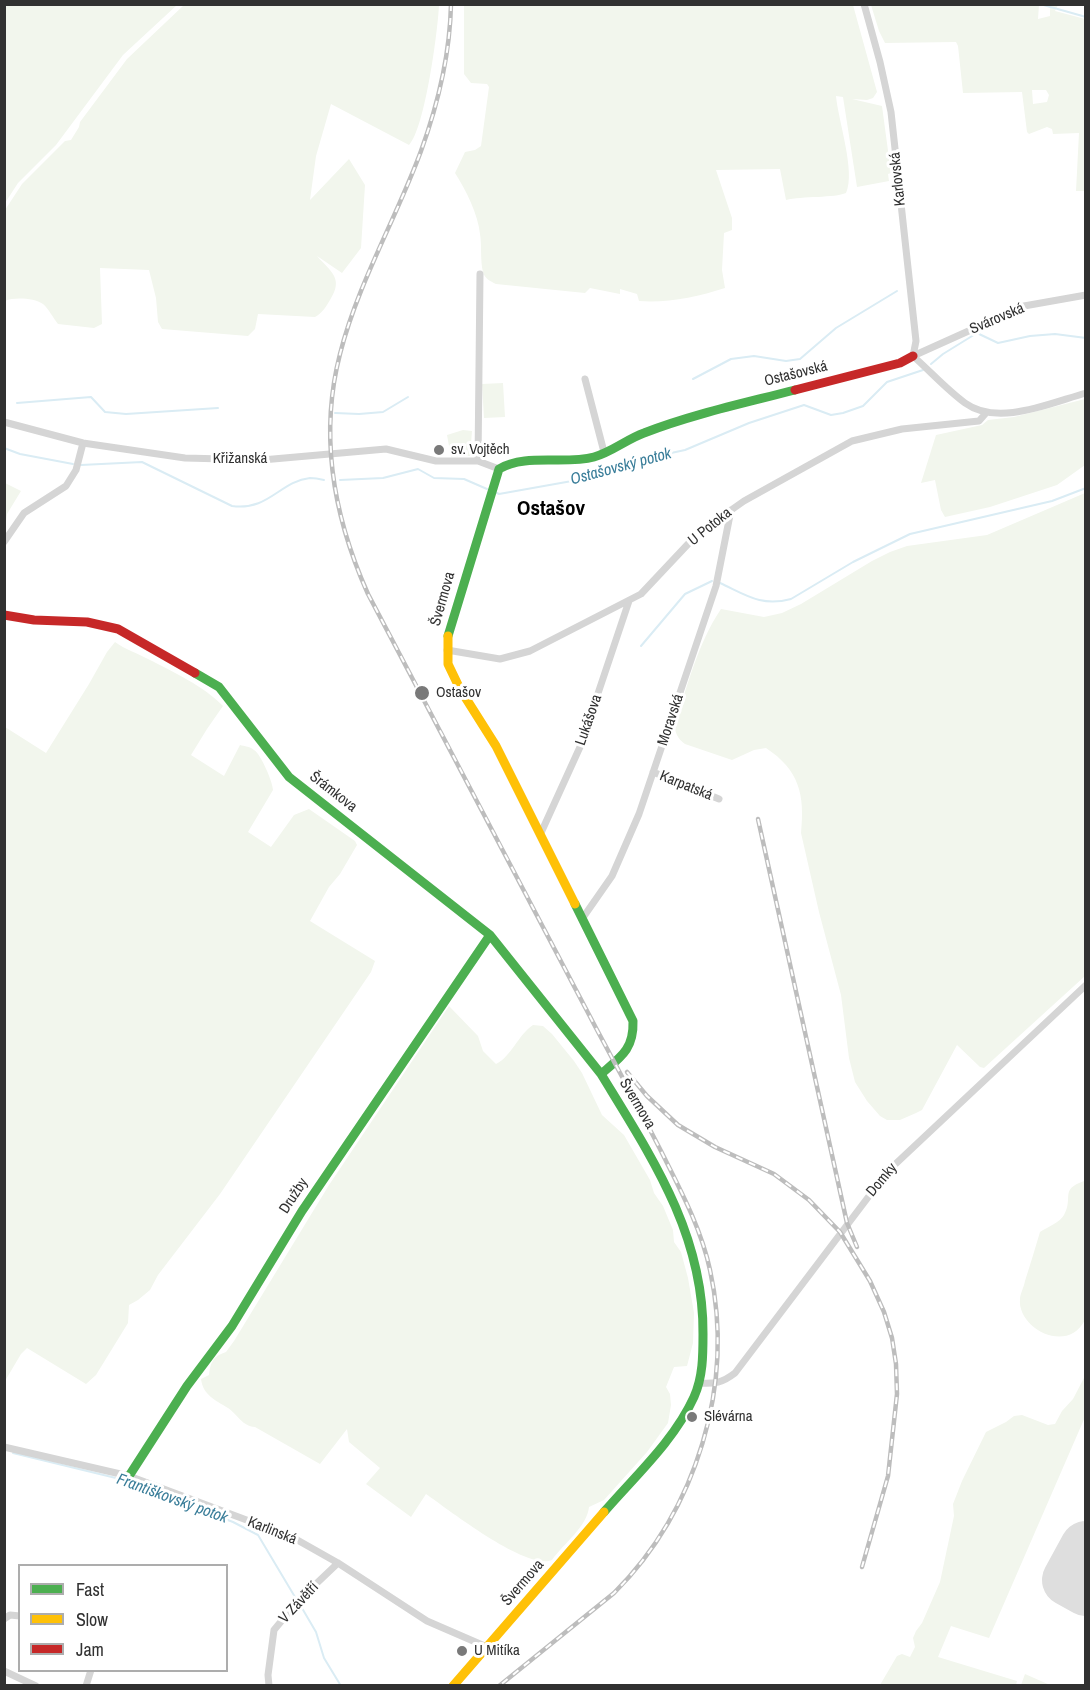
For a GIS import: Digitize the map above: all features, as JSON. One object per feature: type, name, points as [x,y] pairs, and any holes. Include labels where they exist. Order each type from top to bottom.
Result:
[{"type":"street","name":"Karlovská","points":[[864,4],[891,112],[916,341],[913,356]]},
{"type":"street","points":[[478,461],[480,274]]},
{"type":"street","name":"Svárovská","points":[[913,356],[1024,306],[1086,295]]},
{"type":"street","points":[[913,356],[965,403],[986,412],[1019,411],[1086,393]]},
{"type":"street","name":"Ostašovská","points":[[499,469],[507,464],[584,459],[643,433],[713,411],[900,363],[913,356]]},
{"type":"street","points":[[585,379],[604,452]]},
{"type":"street","name":"U Potoka","points":[[447,650],[500,659],[530,651],[640,594],[689,543],[732,510],[852,441],[902,429],[979,421],[986,412]]},
{"type":"street","name":"Křižanská","points":[[4,422],[83,443],[185,458],[262,460],[386,449],[436,460],[478,461],[499,469]]},
{"type":"street","points":[[4,542],[24,513],[66,486],[76,470],[83,443]]},
{"type":"street","name":"Švermova","points":[[453,1686],[671,1435],[691,1402],[699,1383],[704,1337],[704,1294],[691,1242],[666,1184],[601,1074],[626,1053],[634,1037],[633,1021],[496,746],[448,664],[447,640],[454,610],[499,469]]},
{"type":"street","name":"Moravská","points":[[582,919],[612,876],[630,838],[716,586],[732,510]]},
{"type":"street","name":"Lukášova","points":[[540,836],[580,747],[628,601]]},
{"type":"street","name":"Šrámkova","points":[[4,615],[34,620],[87,622],[118,629],[219,687],[289,777],[490,935],[601,1074]]},
{"type":"street","name":"Karpatská","points":[[653,772],[719,799]]},
{"type":"street","name":"Družby","points":[[129,1476],[187,1386],[232,1326],[302,1211],[490,935]]},
{"type":"street","name":"Domky","points":[[699,1383],[724,1382],[735,1373],[888,1171],[1086,985]]},
{"type":"street","name":"Karlinská","points":[[4,1447],[129,1476],[292,1537],[338,1563],[427,1621],[487,1647]]},
{"type":"street","name":"V Závětří","points":[[269,1686],[268,1675],[274,1630],[298,1601],[338,1563]]},
{"type":"street","points":[[4,1619],[10,1615],[18,1616]]},
{"type":"street","points":[[4,1671],[36,1686]]},
{"type":"shaded area","points":[[5,4],[177,5],[123,55],[56,145],[18,183],[5,203]]},
{"type":"shaded area","points":[[464,4],[853,5],[877,92],[873,98],[867,100],[852,99],[882,106],[891,173],[888,174],[889,181],[857,187],[843,97],[836,96],[848,159],[849,184],[846,193],[786,200],[780,169],[716,170],[732,218],[732,230],[724,233],[722,270],[725,288],[682,299],[639,301],[637,294],[620,289],[620,294],[590,288],[585,293],[496,284],[488,280],[484,274],[477,218],[455,173],[465,152],[481,146],[489,87],[487,84],[471,83],[464,74]]},
{"type":"shaded area","points":[[184,5],[439,5],[425,100],[415,135],[409,145],[331,104],[316,156],[310,200],[349,159],[365,185],[361,248],[342,273],[317,256],[331,271],[336,281],[334,292],[328,303],[315,317],[258,314],[255,329],[248,336],[162,329],[158,322],[156,298],[149,270],[100,268],[102,324],[94,328],[58,324],[45,306],[35,300],[5,301],[5,210],[22,184],[65,141],[71,140],[80,122],[127,59]]},
{"type":"shaded area","points":[[871,5],[1039,5],[1038,19],[1050,16],[1050,5],[1058,5],[1055,11],[1085,19],[1085,191],[1076,191],[1079,133],[1053,134],[1052,129],[1047,127],[1029,134],[1022,92],[963,93],[956,42],[885,43]],"holes":[[[1032,90],[1046,90],[1049,95],[1047,102],[1033,104]]]},
{"type":"shaded area","points":[[503,383],[505,417],[484,418],[482,384]]},
{"type":"shaded area","points":[[1085,399],[1085,465],[1057,485],[990,507],[945,517],[941,510],[935,480],[921,483],[936,435],[982,425],[988,420],[1014,417]]},
{"type":"shaded area","points":[[463,430],[472,431],[470,456],[451,457],[447,435]]},
{"type":"shaded area","points":[[5,483],[21,491],[7,514],[5,529]]},
{"type":"shaded area","points":[[1085,493],[1085,976],[984,1068],[980,1067],[957,1045],[922,1110],[900,1120],[887,1120],[880,1116],[867,1101],[855,1082],[849,1058],[841,995],[801,833],[802,806],[793,774],[777,756],[766,748],[754,750],[732,760],[685,744],[677,735],[675,723],[700,650],[721,609],[764,617],[782,613],[890,552],[907,546],[987,535]]},
{"type":"shaded area","points":[[115,642],[188,680],[223,706],[191,755],[224,776],[240,745],[253,749],[260,757],[273,790],[248,832],[271,847],[294,815],[309,809],[355,841],[357,845],[310,921],[375,961],[371,972],[220,1194],[158,1275],[150,1290],[129,1305],[128,1323],[96,1375],[86,1384],[27,1348],[5,1381],[5,727],[46,753]]},
{"type":"shaded area","points":[[449,1006],[478,1036],[483,1051],[496,1064],[533,1025],[543,1026],[552,1034],[582,1073],[602,1115],[624,1135],[650,1180],[673,1230],[674,1242],[681,1252],[688,1278],[694,1313],[693,1343],[687,1366],[674,1367],[666,1387],[670,1394],[671,1405],[668,1423],[647,1452],[604,1500],[589,1507],[580,1528],[552,1560],[540,1561],[525,1557],[507,1548],[469,1525],[426,1494],[411,1517],[366,1484],[380,1468],[349,1442],[347,1429],[320,1464],[243,1422],[214,1400],[202,1385],[201,1379],[209,1375],[213,1360],[226,1352],[234,1341],[329,1185]]},
{"type":"shaded area","points":[[1085,1177],[1085,1320],[1077,1330],[1067,1336],[1045,1334],[1026,1319],[1021,1310],[1020,1297],[1040,1232],[1062,1218],[1067,1209],[1069,1191],[1076,1184],[1084,1181]]},
{"type":"shaded area","points":[[1085,1376],[1085,1417],[989,1638],[951,1626],[938,1657],[1017,1681],[1016,1685],[880,1685],[897,1656],[902,1654],[910,1657],[915,1647],[913,1638],[940,1582],[954,1516],[953,1504],[986,1432],[1014,1416],[1022,1415],[1048,1425],[1055,1424],[1062,1411],[1073,1399]]},
{"type":"shaded area","points":[[1025,1674],[1050,1685],[1021,1685]]},
{"type":"waterway","points":[[1040,4],[1086,17]]},
{"type":"waterway","points":[[693,379],[731,359],[754,356],[786,361],[800,359],[836,328],[897,291]]},
{"type":"waterway","name":"Ostašovský potok","points":[[931,364],[977,333],[998,343],[1030,336],[1055,334],[1086,338]]},
{"type":"waterway","name":"Ostašovský potok","points":[[493,491],[499,494],[600,476],[625,463],[685,450],[749,423],[804,405],[831,415],[843,413],[863,406],[887,382],[923,370]]},
{"type":"waterway","points":[[17,403],[91,397],[105,412],[126,414],[218,408]]},
{"type":"waterway","points":[[335,413],[383,412],[408,397]]},
{"type":"waterway","name":"Ostašovský potok","points":[[4,448],[20,454],[73,464]]},
{"type":"waterway","name":"Ostašovský potok","points":[[81,465],[142,462],[232,506],[256,504],[300,480],[310,478],[324,480]]},
{"type":"waterway","name":"Ostašovský potok","points":[[340,480],[383,478],[418,469],[434,478],[464,479],[487,489]]},
{"type":"waterway","points":[[720,583],[762,601],[791,599],[853,562],[910,534],[1052,501],[1086,488]]},
{"type":"waterway","points":[[641,646],[685,594],[712,581]]},
{"type":"waterway","name":"Františkovský potok","points":[[13,1453],[120,1479],[233,1522],[258,1535],[295,1597]]},
{"type":"waterway","name":"Františkovský potok","points":[[299,1603],[316,1632],[324,1658],[341,1686]]},
{"type":"runway","points":[[1086,1547],[1068,1580],[1086,1590]]},
{"type":"railway","points":[[451,4],[446,61],[427,133],[411,176],[367,276],[340,354],[331,415],[333,476],[339,506],[346,536],[368,594],[682,1194],[696,1224],[706,1254],[716,1313],[717,1357],[712,1400],[702,1443],[687,1484],[668,1524],[643,1560],[614,1593],[499,1686]]},
{"type":"railway","points":[[758,819],[847,1223],[857,1247]]},
{"type":"railway","points":[[627,1072],[647,1096],[678,1125],[715,1147],[774,1174],[809,1200],[840,1232],[870,1281],[884,1312],[892,1338],[897,1394],[888,1476],[862,1567]]},
{"type":"traffic: fast","points":[[448,636],[499,469],[509,464],[533,460],[571,460],[594,457],[663,426],[795,390]]},
{"type":"traffic: fast","points":[[195,673],[219,687],[289,777],[490,935],[601,1074]]},
{"type":"traffic: fast","points":[[575,904],[633,1021],[629,1046],[601,1074],[656,1166],[684,1229],[695,1263],[701,1297],[703,1334],[701,1374],[686,1413],[665,1443],[604,1512]]},
{"type":"traffic: fast","points":[[129,1476],[187,1386],[232,1326],[302,1211],[490,935]]},
{"type":"traffic: slow","points":[[448,636],[448,664],[460,689],[496,746],[575,904]]},
{"type":"traffic: slow","points":[[453,1686],[604,1512]]},
{"type":"traffic: jam","points":[[795,390],[900,363],[913,356]]},
{"type":"traffic: jam","points":[[4,615],[34,620],[87,622],[118,629],[195,673]]},
{"type":"place","name":"sv. Vojtěch","points":[[439,450]]},
{"type":"place","name":"Ostašov","points":[[422,693]]},
{"type":"place","name":"Slévárna","points":[[692,1417]]},
{"type":"place","name":"U Mitíka","points":[[462,1651]]},
{"type":"district","name":"Ostašov","points":[[551,509]]}]
